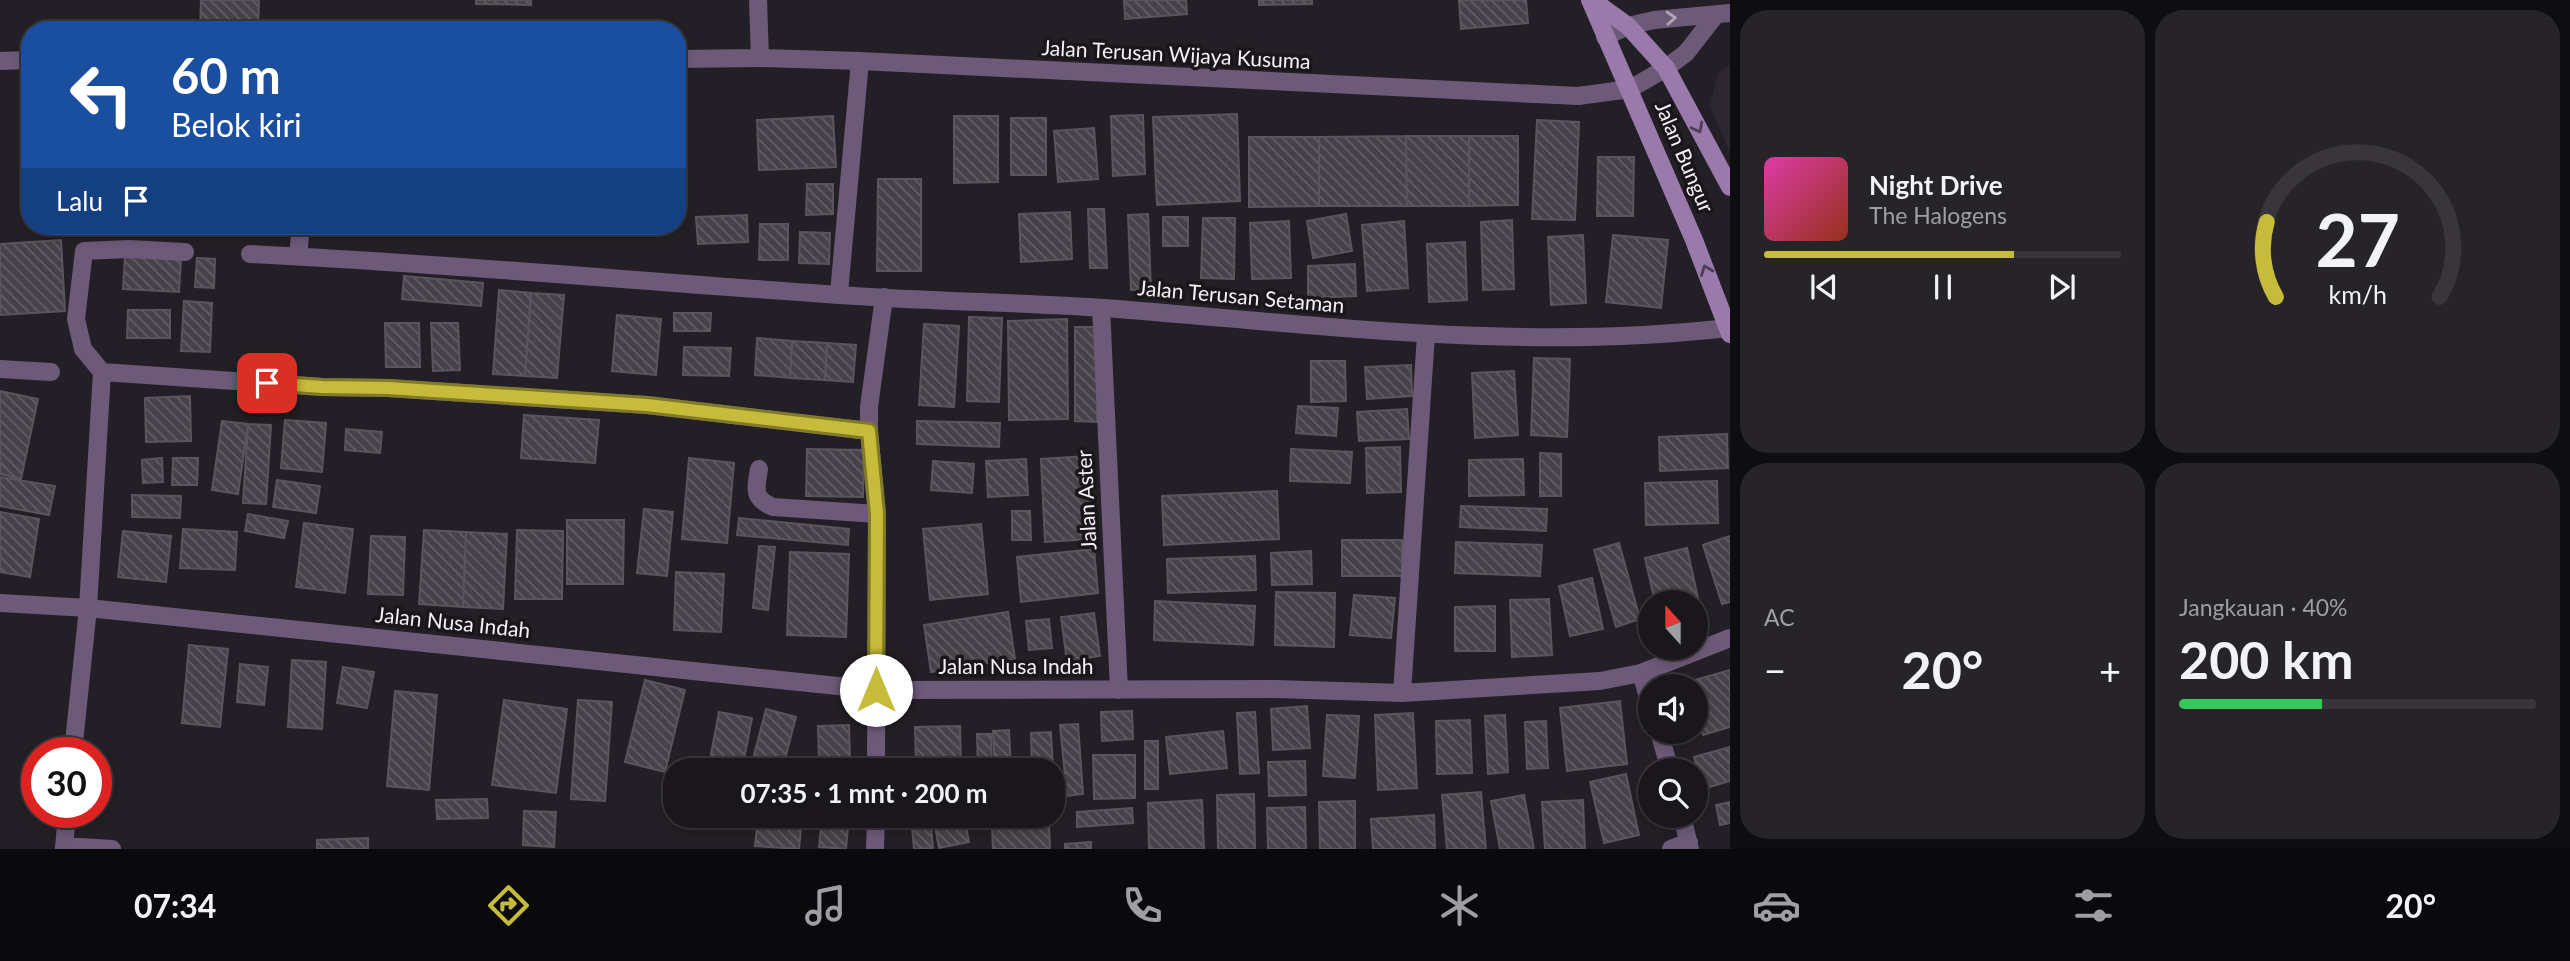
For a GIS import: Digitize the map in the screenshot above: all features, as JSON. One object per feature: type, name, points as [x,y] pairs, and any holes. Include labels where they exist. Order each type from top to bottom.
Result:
[{"type":"main road","name":"Jalan Bungur","points":[[1591,0],[1628,26],[1667,68],[1730,187]]},
{"type":"main road","name":"Jalan Bungur","points":[[1591,0],[1694,240],[1729,331]]},
{"type":"street","points":[[758,0],[760,58]]},
{"type":"street","points":[[1605,37],[1628,26],[1659,19],[1723,14]]},
{"type":"street","name":"Jalan Terusan Wijaya Kusuma","points":[[686,60],[760,58],[860,61],[1565,95],[1630,89],[1667,68],[1686,53],[1723,14]]},
{"type":"street","points":[[0,61],[21,60]]},
{"type":"street","points":[[839,293],[860,61]]},
{"type":"street","points":[[298,256],[300,235]]},
{"type":"street","points":[[75,737],[88,608],[102,372],[83,349],[76,319],[84,251],[129,249],[185,252]]},
{"type":"street","name":"Jalan Terusan Setaman","points":[[250,254],[884,298],[1101,308],[1426,335],[1554,339],[1729,331]]},
{"type":"street","points":[[876,758],[877,514],[869,408],[884,298]]},
{"type":"street","name":"Jalan Aster","points":[[1101,308],[1119,690]]},
{"type":"street","points":[[1402,693],[1426,335]]},
{"type":"street","points":[[0,369],[51,372]]},
{"type":"street","points":[[102,372],[647,405],[869,431]]},
{"type":"street","points":[[759,469],[756,490],[763,503],[773,507],[877,514]]},
{"type":"street","name":"Jalan Nusa Indah","points":[[0,603],[88,608],[876,690],[1276,689],[1402,693],[1600,681],[1641,673],[1730,638]]},
{"type":"street","points":[[66,828],[64,847],[111,849]]},
{"type":"street","points":[[875,849],[876,828]]},
{"type":"street","points":[[1671,849],[1690,845],[1685,828]]},
{"type":"shaded area","points":[[1730,65],[1730,152],[1710,106],[1718,73]]},
{"type":"building","points":[[201,0],[259,0],[258,21],[200,21]]},
{"type":"building","points":[[476,0],[531,0],[531,5],[476,4]]},
{"type":"building","points":[[1124,0],[1186,0],[1187,14],[1125,19]]},
{"type":"building","points":[[1259,0],[1312,0],[1312,4],[1259,5]]},
{"type":"building","points":[[1459,0],[1526,0],[1528,23],[1461,29]]},
{"type":"building","points":[[1237,114],[1240,201],[1157,205],[1153,117]]},
{"type":"building","points":[[1143,115],[1145,174],[1113,176],[1111,116]]},
{"type":"building","points":[[833,116],[836,167],[759,170],[757,120]]},
{"type":"building","points":[[954,116],[998,116],[998,182],[954,183]]},
{"type":"building","points":[[1011,118],[1046,118],[1046,175],[1011,175]]},
{"type":"building","points":[[1537,120],[1579,122],[1575,220],[1532,219]]},
{"type":"building","points":[[1094,128],[1098,179],[1058,182],[1054,131]]},
{"type":"building","points":[[1406,136],[1407,206],[1319,206],[1319,137]]},
{"type":"building","points":[[1406,136],[1469,136],[1469,206],[1407,206]]},
{"type":"building","points":[[1469,136],[1518,136],[1518,205],[1469,206]]},
{"type":"building","points":[[1249,137],[1319,137],[1319,206],[1249,207]]},
{"type":"building","points":[[1598,157],[1634,157],[1633,216],[1597,216]]},
{"type":"building","points":[[878,179],[921,179],[921,271],[877,271]]},
{"type":"building","points":[[807,184],[833,184],[833,214],[806,215]]},
{"type":"building","points":[[1088,209],[1104,209],[1107,268],[1090,268]]},
{"type":"building","points":[[1070,212],[1072,259],[1021,262],[1019,214]]},
{"type":"building","points":[[1148,214],[1151,289],[1131,290],[1128,215]]},
{"type":"building","points":[[1346,214],[1352,251],[1313,258],[1307,221]]},
{"type":"building","points":[[747,215],[748,242],[698,244],[696,217]]},
{"type":"building","points":[[1163,217],[1188,217],[1188,246],[1163,246]]},
{"type":"building","points":[[1203,218],[1235,218],[1234,279],[1201,278]]},
{"type":"building","points":[[1512,220],[1514,289],[1483,290],[1481,222]]},
{"type":"building","points":[[1289,221],[1291,278],[1252,279],[1250,223]]},
{"type":"building","points":[[1404,221],[1408,288],[1367,291],[1362,225]]},
{"type":"building","points":[[760,224],[788,224],[788,260],[759,260]]},
{"type":"building","points":[[800,232],[830,233],[829,264],[799,263]]},
{"type":"building","points":[[1583,235],[1586,303],[1551,305],[1548,237]]},
{"type":"building","points":[[1613,235],[1668,240],[1661,308],[1606,302]]},
{"type":"building","points":[[61,240],[65,311],[0,315],[0,244]]},
{"type":"building","points":[[1465,242],[1467,300],[1429,302],[1427,244]]},
{"type":"building","points":[[125,256],[181,259],[179,292],[123,289]]},
{"type":"building","points":[[197,258],[215,259],[214,288],[195,287]]},
{"type":"building","points":[[1355,264],[1356,296],[1308,298],[1308,266]]},
{"type":"building","points":[[404,276],[483,283],[481,306],[402,299]]},
{"type":"building","points":[[499,290],[531,293],[525,376],[493,374]]},
{"type":"building","points":[[531,293],[564,295],[557,378],[525,376]]},
{"type":"building","points":[[184,301],[212,303],[210,352],[181,351]]},
{"type":"building","points":[[128,310],[170,310],[170,338],[127,338]]},
{"type":"building","points":[[674,313],[711,313],[710,331],[674,331]]},
{"type":"building","points":[[617,315],[661,319],[656,375],[612,371]]},
{"type":"building","points":[[969,317],[1002,318],[999,402],[967,401]]},
{"type":"building","points":[[1067,319],[1068,419],[1009,420],[1008,321]]},
{"type":"building","points":[[385,323],[419,323],[420,367],[386,367]]},
{"type":"building","points":[[431,323],[458,323],[460,370],[433,371]]},
{"type":"building","points":[[924,324],[959,326],[954,407],[919,405]]},
{"type":"building","points":[[1075,327],[1097,327],[1097,422],[1075,421]]},
{"type":"building","points":[[757,338],[792,341],[790,378],[755,375]]},
{"type":"building","points":[[792,341],[827,343],[825,380],[790,378]]},
{"type":"building","points":[[827,343],[856,345],[853,382],[825,380]]},
{"type":"building","points":[[684,347],[731,348],[729,376],[683,375]]},
{"type":"building","points":[[1534,358],[1570,359],[1567,437],[1531,435]]},
{"type":"building","points":[[1311,361],[1345,361],[1346,401],[1311,402]]},
{"type":"building","points":[[1411,365],[1412,396],[1367,399],[1365,367]]},
{"type":"building","points":[[1514,371],[1518,435],[1475,438],[1472,373]]},
{"type":"building","points":[[0,391],[38,399],[21,479],[0,474]]},
{"type":"building","points":[[190,396],[191,441],[146,442],[145,398]]},
{"type":"building","points":[[1298,406],[1338,408],[1336,436],[1296,433]]},
{"type":"building","points":[[1407,409],[1409,439],[1359,441],[1357,412]]},
{"type":"building","points":[[524,415],[599,420],[595,463],[521,458]]},
{"type":"building","points":[[285,420],[326,423],[322,472],[281,468]]},
{"type":"building","points":[[222,421],[248,424],[238,494],[212,490]]},
{"type":"building","points":[[917,421],[1000,423],[999,447],[917,444]]},
{"type":"building","points":[[248,424],[271,425],[266,504],[243,503]]},
{"type":"building","points":[[346,429],[382,432],[380,453],[345,450]]},
{"type":"building","points":[[1727,434],[1728,468],[1660,471],[1659,437]]},
{"type":"building","points":[[1400,447],[1401,492],[1367,493],[1366,448]]},
{"type":"building","points":[[807,449],[864,450],[863,497],[806,496]]},
{"type":"building","points":[[1291,449],[1352,452],[1350,483],[1290,481]]},
{"type":"building","points":[[1540,453],[1561,454],[1561,496],[1540,496]]},
{"type":"building","points":[[1087,456],[1092,539],[1045,542],[1041,459]]},
{"type":"building","points":[[162,458],[163,482],[143,483],[142,460]]},
{"type":"building","points":[[173,458],[198,458],[197,485],[172,485]]},
{"type":"building","points":[[689,458],[734,463],[727,543],[682,539]]},
{"type":"building","points":[[1026,459],[1028,495],[988,497],[986,461]]},
{"type":"building","points":[[1523,459],[1524,495],[1469,496],[1469,460]]},
{"type":"building","points":[[933,461],[974,464],[972,493],[931,490]]},
{"type":"building","points":[[0,477],[55,486],[49,515],[0,506]]},
{"type":"building","points":[[277,480],[320,486],[316,513],[273,507]]},
{"type":"building","points":[[1717,481],[1718,523],[1646,525],[1645,483]]},
{"type":"building","points":[[1277,491],[1279,539],[1164,545],[1162,496]]},
{"type":"building","points":[[132,495],[181,496],[180,518],[132,517]]},
{"type":"building","points":[[1461,506],[1547,509],[1546,531],[1460,527]]},
{"type":"building","points":[[644,509],[673,512],[667,576],[637,573]]},
{"type":"building","points":[[1012,511],[1030,511],[1031,540],[1012,540]]},
{"type":"building","points":[[0,512],[39,519],[30,577],[0,572]]},
{"type":"building","points":[[248,514],[288,521],[284,538],[245,531]]},
{"type":"building","points":[[739,518],[849,529],[848,545],[737,535]]},
{"type":"building","points":[[567,520],[624,520],[623,584],[567,584]]},
{"type":"building","points":[[304,523],[353,529],[345,593],[296,587]]},
{"type":"building","points":[[981,524],[988,594],[930,600],[923,529]]},
{"type":"building","points":[[183,529],[237,532],[235,570],[180,568]]},
{"type":"building","points":[[424,530],[466,532],[463,607],[419,604]]},
{"type":"building","points":[[517,530],[563,531],[562,599],[515,599]]},
{"type":"building","points":[[123,531],[171,536],[166,582],[118,577]]},
{"type":"building","points":[[466,532],[507,534],[503,609],[463,607]]},
{"type":"building","points":[[371,536],[405,537],[403,595],[368,594]]},
{"type":"building","points":[[1730,536],[1730,602],[1722,604],[1703,545]]},
{"type":"building","points":[[1342,540],[1402,540],[1402,576],[1342,576]]},
{"type":"building","points":[[1456,542],[1542,545],[1540,576],[1455,573]]},
{"type":"building","points":[[1619,543],[1638,620],[1616,627],[1594,550]]},
{"type":"building","points":[[759,546],[775,547],[768,610],[753,608]]},
{"type":"building","points":[[1687,548],[1696,590],[1652,590],[1645,558]]},
{"type":"building","points":[[1094,549],[1098,593],[1021,602],[1017,557]]},
{"type":"building","points":[[1311,551],[1312,584],[1272,585],[1271,553]]},
{"type":"building","points":[[790,552],[849,554],[846,637],[787,635]]},
{"type":"building","points":[[1255,556],[1256,590],[1168,593],[1167,559]]},
{"type":"building","points":[[676,572],[724,574],[721,632],[674,630]]},
{"type":"building","points":[[1592,578],[1603,629],[1570,636],[1559,586]]},
{"type":"building","points":[[1276,592],[1335,593],[1334,647],[1275,645]]},
{"type":"building","points":[[1354,595],[1395,598],[1391,638],[1350,635]]},
{"type":"building","points":[[1549,599],[1552,655],[1512,657],[1510,600]]},
{"type":"building","points":[[1155,601],[1255,606],[1253,645],[1154,640]]},
{"type":"building","points":[[1495,606],[1495,651],[1455,651],[1455,607]]},
{"type":"building","points":[[1008,612],[1015,659],[931,672],[924,625]]},
{"type":"building","points":[[1094,613],[1100,656],[1067,661],[1061,617]]},
{"type":"building","points":[[1049,619],[1052,648],[1029,650],[1026,621]]},
{"type":"building","points":[[189,645],[228,649],[220,727],[182,723]]},
{"type":"building","points":[[292,660],[326,662],[322,729],[288,727]]},
{"type":"building","points":[[240,664],[268,667],[264,705],[237,702]]},
{"type":"building","points":[[343,667],[374,672],[367,708],[337,703]]},
{"type":"building","points":[[1730,670],[1730,727],[1708,734],[1708,676]]},
{"type":"building","points":[[645,680],[685,690],[668,758],[663,758],[663,772],[625,762]]},
{"type":"building","points":[[395,691],[437,695],[429,790],[387,786]]},
{"type":"building","points":[[504,700],[567,709],[556,793],[492,785]]},
{"type":"building","points":[[578,700],[612,702],[605,801],[571,799]]},
{"type":"building","points":[[1620,701],[1627,764],[1567,771],[1560,708]]},
{"type":"building","points":[[1307,706],[1310,748],[1273,750],[1271,709]]},
{"type":"building","points":[[766,709],[796,717],[785,758],[754,755]]},
{"type":"building","points":[[1132,711],[1133,739],[1102,741],[1101,712]]},
{"type":"building","points":[[719,712],[752,718],[744,758],[710,758]]},
{"type":"building","points":[[1255,712],[1259,773],[1240,774],[1237,713]]},
{"type":"building","points":[[1413,713],[1417,788],[1378,790],[1375,715]]},
{"type":"building","points":[[1327,715],[1359,716],[1355,778],[1323,776]]},
{"type":"building","points":[[1505,715],[1508,772],[1488,774],[1485,716]]},
{"type":"building","points":[[1470,720],[1472,773],[1437,774],[1436,721]]},
{"type":"building","points":[[1546,721],[1548,768],[1527,769],[1525,722]]},
{"type":"building","points":[[1078,724],[1083,794],[1067,796],[1060,725]]},
{"type":"building","points":[[849,725],[850,758],[819,758],[818,726]]},
{"type":"building","points":[[960,726],[961,758],[916,758],[915,727]]},
{"type":"building","points":[[1009,730],[1010,758],[994,758],[993,731]]},
{"type":"building","points":[[1223,731],[1227,768],[1170,774],[1166,737]]},
{"type":"building","points":[[1051,732],[1052,758],[1032,758],[1031,733]]},
{"type":"building","points":[[977,734],[991,734],[992,758],[978,758]]},
{"type":"building","points":[[1145,741],[1158,741],[1158,789],[1145,789]]},
{"type":"building","points":[[1730,747],[1730,781],[1708,788],[1708,758],[1694,757]]},
{"type":"building","points":[[1093,755],[1135,755],[1135,798],[1094,799]]},
{"type":"building","points":[[1305,761],[1306,795],[1269,796],[1268,762]]},
{"type":"building","points":[[1626,774],[1639,835],[1604,843],[1590,782]]},
{"type":"building","points":[[1481,792],[1486,849],[1447,849],[1442,795]]},
{"type":"building","points":[[1254,794],[1255,849],[1218,849],[1217,795]]},
{"type":"building","points":[[1524,795],[1534,849],[1500,849],[1491,801]]},
{"type":"building","points":[[487,799],[488,818],[437,819],[436,800]]},
{"type":"building","points":[[1202,800],[1204,849],[1149,849],[1148,803]]},
{"type":"building","points":[[1583,800],[1585,849],[1545,849],[1542,802]]},
{"type":"building","points":[[1355,801],[1355,849],[1320,849],[1319,802]]},
{"type":"building","points":[[1730,802],[1730,823],[1720,825],[1716,805]]},
{"type":"building","points":[[1305,807],[1306,849],[1268,849],[1267,808]]},
{"type":"building","points":[[1132,808],[1133,823],[1077,827],[1077,812]]},
{"type":"building","points":[[524,811],[556,812],[554,847],[523,845]]},
{"type":"building","points":[[1434,815],[1435,849],[1373,849],[1371,819]]},
{"type":"building","points":[[757,828],[801,828],[799,849],[755,846]]},
{"type":"building","points":[[821,828],[848,828],[846,849],[819,847]]},
{"type":"building","points":[[912,828],[931,828],[933,848],[914,849]]},
{"type":"building","points":[[935,828],[966,828],[969,842],[939,848]]},
{"type":"building","points":[[992,828],[1049,828],[1050,849],[993,849]]},
{"type":"building","points":[[368,838],[368,849],[317,849],[317,840]]},
{"type":"building","points":[[1091,842],[1091,849],[1065,849],[1065,844]]},
{"type":"route","points":[[267,383],[647,405],[869,431],[877,514],[876,690]]}]
